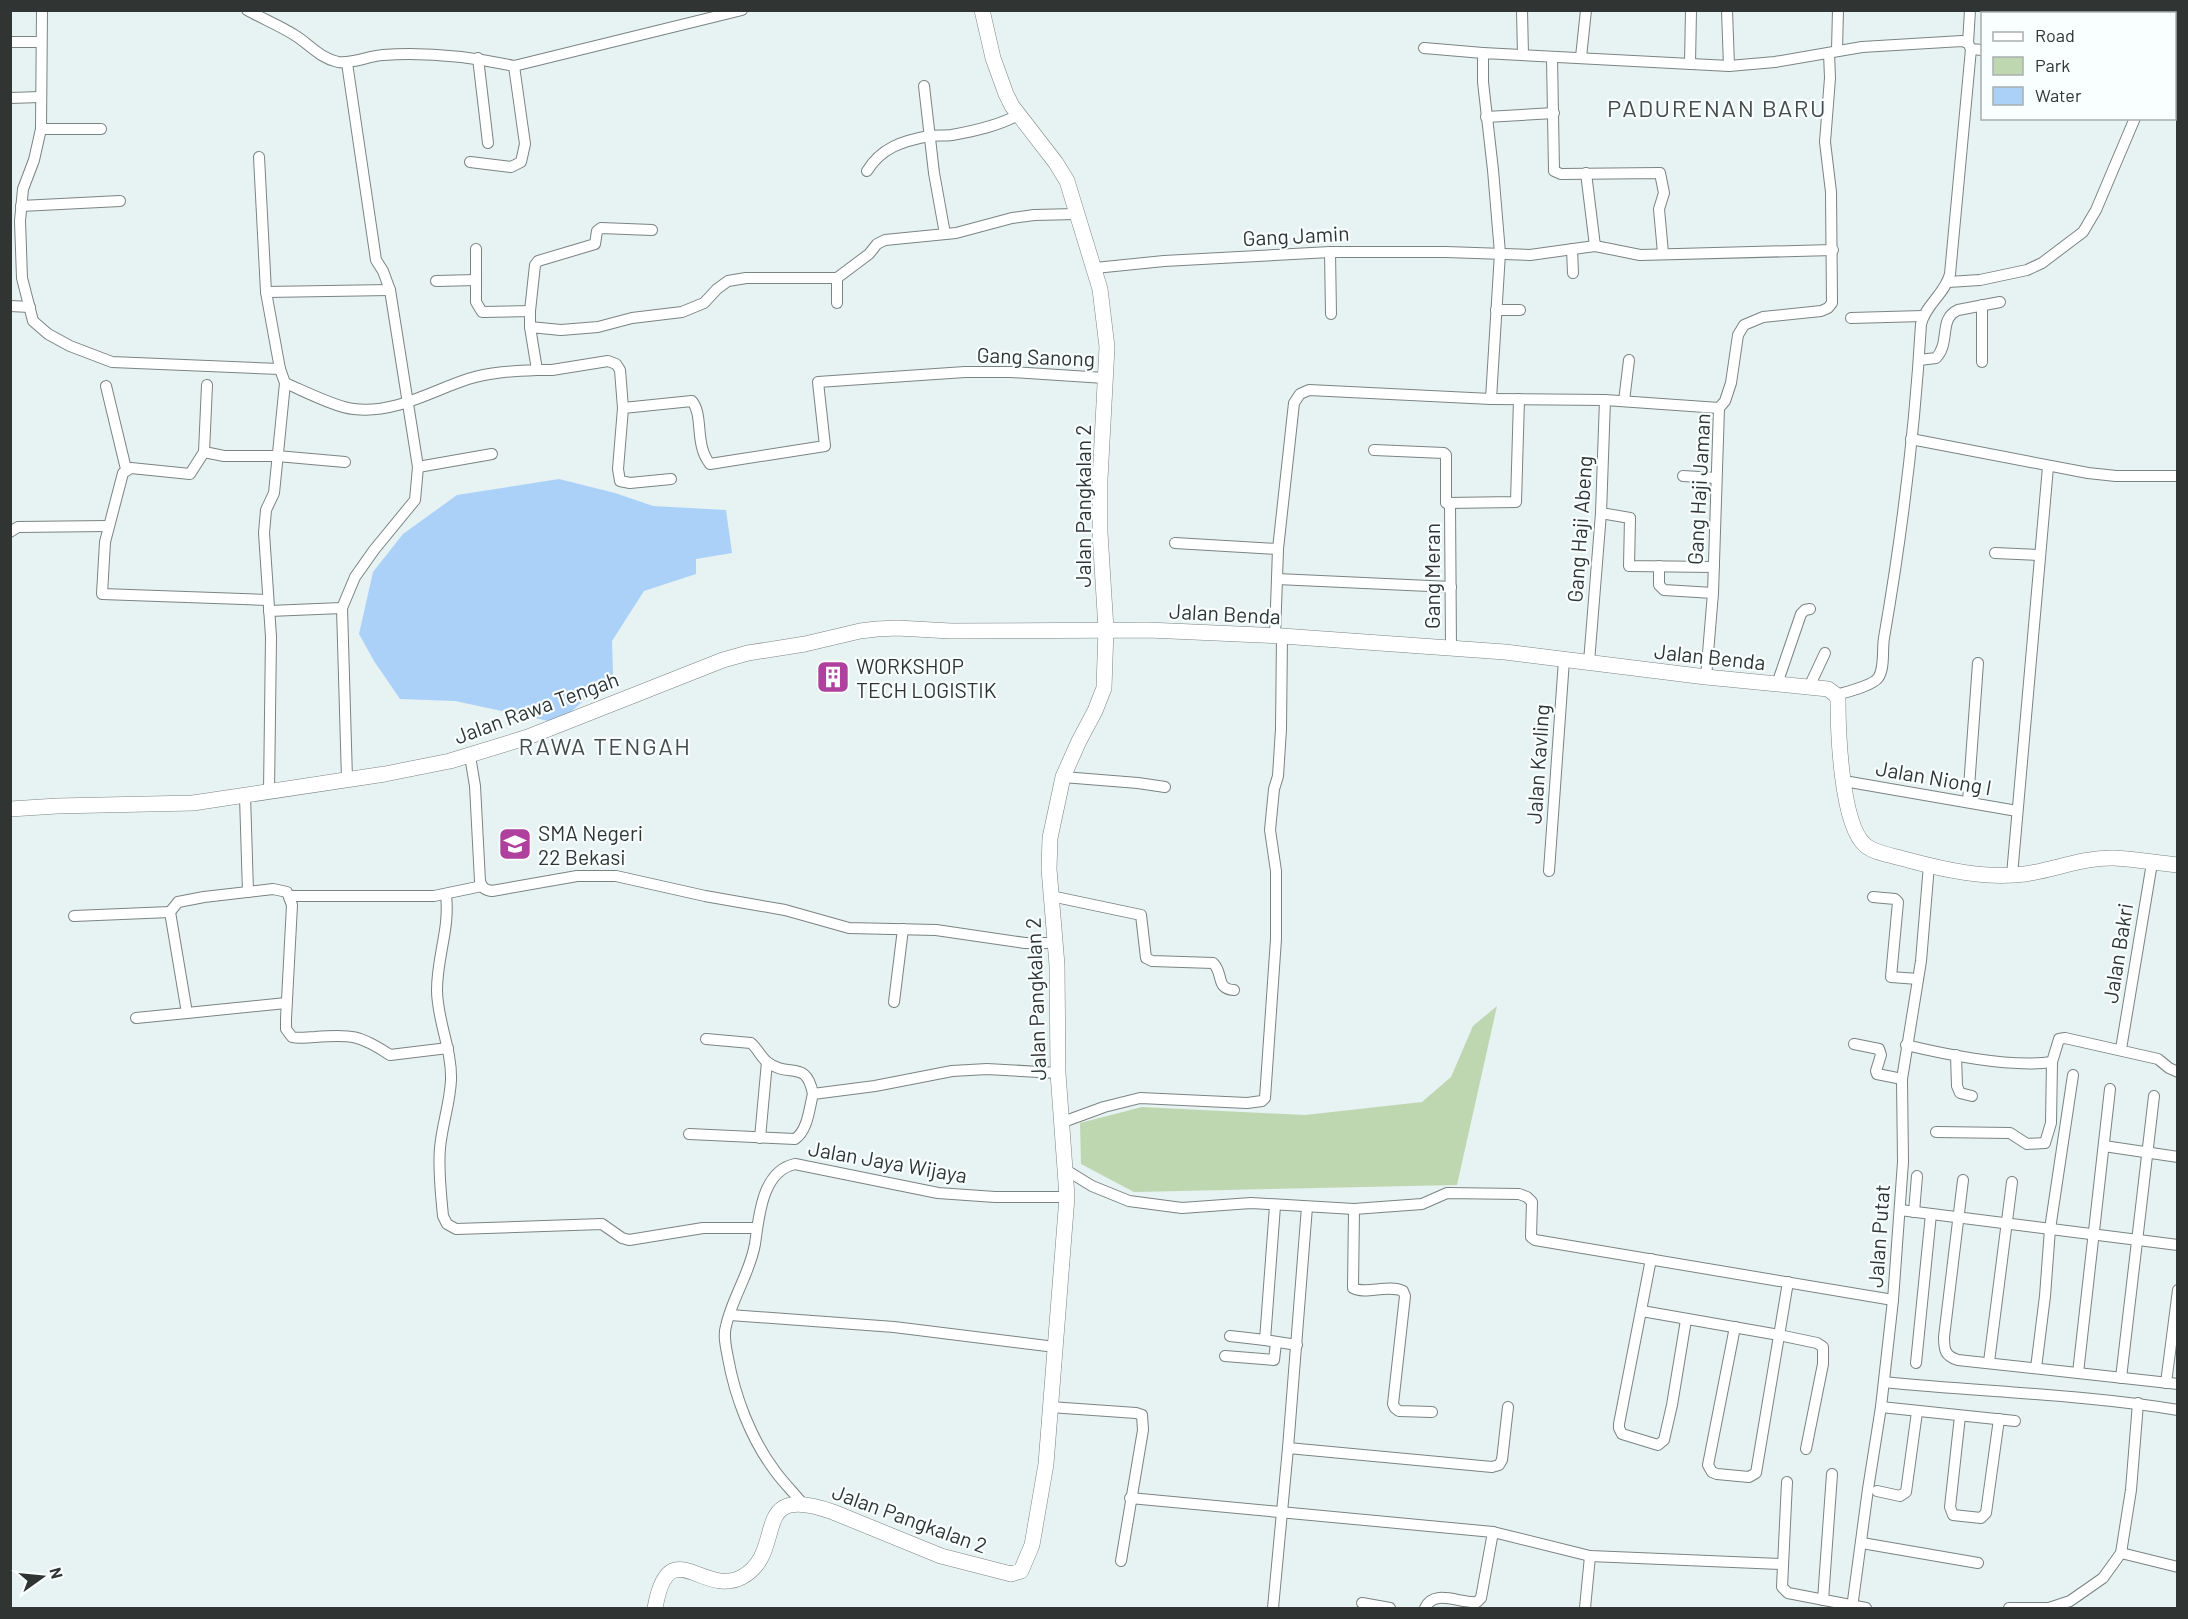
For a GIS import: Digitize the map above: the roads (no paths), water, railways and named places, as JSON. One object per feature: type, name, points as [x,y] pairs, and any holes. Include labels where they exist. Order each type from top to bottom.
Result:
[{"type":"street","points":[[42,10],[41,129],[15,221],[22,278],[33,321],[48,334],[70,346],[112,362],[280,369]]},
{"type":"street","points":[[247,10],[296,35],[321,56],[347,63],[380,55],[406,54],[478,58],[514,66],[742,10]]},
{"type":"street","name":"Jalan Pangkalan 2","points":[[655,1608],[659,1588],[665,1575],[672,1570],[689,1571],[727,1581],[742,1577],[752,1571],[762,1554],[779,1512],[788,1504],[802,1503],[833,1512],[961,1563],[1011,1574],[1021,1571],[1029,1554],[1035,1530],[1047,1464],[1068,1197],[1058,1072],[1059,1021],[1051,896],[1050,838],[1063,777],[1104,688],[1106,629],[1100,532],[1101,436],[1106,378],[1106,336],[1095,268],[1067,181],[1056,163],[1018,115],[1006,94],[996,67],[982,10]]},
{"type":"street","points":[[1522,10],[1523,56]]},
{"type":"street","points":[[1581,57],[1586,10]]},
{"type":"street","points":[[1690,64],[1692,10]]},
{"type":"street","points":[[1727,10],[1729,66]]},
{"type":"street","name":"Gang Haji Jaman","points":[[1706,677],[1713,593],[1719,408],[1725,401],[1731,383],[1738,335],[1744,325],[1763,317],[1788,316],[1828,308],[1832,303],[1833,250],[1830,180],[1825,142],[1838,10]]},
{"type":"street","points":[[1970,10],[1954,242],[1948,282],[1923,316],[1895,577],[1879,678],[1872,683],[1836,695],[1838,736],[1850,813],[1856,831],[1865,845],[1929,865],[1974,874],[2012,875],[2114,858],[2178,865]]},
{"type":"street","points":[[1424,48],[1523,56],[1581,57],[1729,66],[1911,44],[1962,41],[1981,49]]},
{"type":"street","points":[[10,42],[40,42]]},
{"type":"street","points":[[1483,53],[1486,117],[1500,253],[1491,399]]},
{"type":"street","points":[[1551,57],[1554,171],[1558,173],[1660,173],[1664,194],[1659,209],[1663,253]]},
{"type":"street","points":[[478,58],[488,143]]},
{"type":"street","points":[[347,63],[376,260],[390,290],[418,467],[415,500],[374,550],[355,578],[342,608],[347,779]]},
{"type":"street","points":[[470,162],[511,167],[521,162],[525,144],[514,66]]},
{"type":"street","points":[[924,86],[929,136],[945,234]]},
{"type":"street","points":[[10,98],[40,97]]},
{"type":"street","points":[[1486,117],[1554,113]]},
{"type":"street","points":[[867,171],[875,158],[888,148],[929,136],[970,131],[1005,122],[1018,115]]},
{"type":"street","points":[[1948,282],[1980,280],[2027,270],[2042,263],[2078,237],[2096,210],[2134,120]]},
{"type":"street","points":[[41,129],[101,129]]},
{"type":"street","points":[[259,156],[266,292],[280,369],[285,383],[274,493],[266,510],[264,533],[272,637],[269,792]]},
{"type":"street","points":[[1586,173],[1595,246]]},
{"type":"street","points":[[21,206],[120,201]]},
{"type":"street","points":[[530,327],[561,330],[598,327],[632,318],[682,312],[695,309],[728,282],[746,278],[837,278],[869,255],[877,244],[885,240],[945,234],[1034,215],[1076,214]]},
{"type":"street","points":[[537,370],[530,327],[530,311],[535,265],[538,261],[595,244],[597,231],[601,228],[652,230]]},
{"type":"street","name":"Gang Jamin","points":[[1095,268],[1164,261],[1330,252],[1530,255],[1595,246],[1640,255],[1833,250]]},
{"type":"street","points":[[476,249],[476,302],[482,312],[530,311]]},
{"type":"street","points":[[1572,249],[1573,273]]},
{"type":"street","points":[[1330,252],[1331,314]]},
{"type":"street","points":[[837,278],[837,303]]},
{"type":"street","points":[[436,281],[476,280]]},
{"type":"street","points":[[266,292],[390,290]]},
{"type":"street","points":[[1919,360],[1936,358],[1943,349],[1947,320],[1951,313],[2000,302]]},
{"type":"street","points":[[1982,305],[1982,362]]},
{"type":"street","points":[[10,306],[30,307]]},
{"type":"street","points":[[1496,310],[1520,310]]},
{"type":"street","points":[[1851,318],[1923,316]]},
{"type":"street","points":[[1624,401],[1629,360]]},
{"type":"street","points":[[285,383],[350,409],[362,410],[398,406],[470,378],[506,371],[552,370],[608,362],[616,364],[620,370],[623,408],[618,470],[620,481],[630,483],[671,479]]},
{"type":"street","name":"Gang Sanong","points":[[623,408],[692,401],[697,412],[700,444],[710,464],[825,446],[818,382],[964,372],[1011,372],[1106,378]]},
{"type":"street","points":[[126,469],[190,474],[204,452],[207,385]]},
{"type":"street","points":[[106,386],[126,469],[108,526],[102,594],[268,606],[342,608]]},
{"type":"street","points":[[1063,1122],[1104,1107],[1140,1098],[1247,1103],[1262,1101],[1265,1098],[1276,939],[1276,871],[1270,830],[1274,789],[1278,776],[1281,729],[1278,549],[1294,403],[1300,394],[1309,390],[1491,399],[1605,400],[1719,408]]},
{"type":"street","points":[[1450,503],[1517,501],[1519,399]]},
{"type":"street","name":"Gang Haji Abeng","points":[[1589,662],[1601,513],[1605,400]]},
{"type":"street","points":[[1911,439],[2049,467],[2116,476],[2178,476]]},
{"type":"street","name":"Gang Meran","points":[[1374,450],[1444,453],[1446,455],[1444,501],[1450,503],[1451,649]]},
{"type":"street","points":[[204,452],[224,456],[277,456],[345,462]]},
{"type":"street","points":[[418,467],[492,454]]},
{"type":"street","points":[[2012,875],[2049,467]]},
{"type":"street","points":[[1683,476],[1716,478]]},
{"type":"street","points":[[1601,513],[1630,518],[1629,566],[1714,567]]},
{"type":"street","points":[[10,532],[18,527],[108,526]]},
{"type":"street","points":[[1175,543],[1278,549]]},
{"type":"street","points":[[1995,553],[2040,555]]},
{"type":"street","points":[[1659,566],[1659,585],[1664,590],[1713,593]]},
{"type":"street","points":[[1277,579],[1451,587]]},
{"type":"street","points":[[1777,684],[1801,614],[1810,609]]},
{"type":"street","name":"Jalan Rawa Tengah","points":[[10,809],[193,803],[385,774],[470,756],[528,738],[723,660],[860,631],[897,628],[1068,632],[1106,629]]},
{"type":"street","name":"Jalan Benda","points":[[1106,629],[1278,636],[1505,652],[1706,677],[1828,689],[1836,695]]},
{"type":"street","points":[[1809,687],[1825,653]]},
{"type":"street","name":"Jalan Kavling","points":[[1550,871],[1564,660]]},
{"type":"street","points":[[1968,801],[1978,663]]},
{"type":"street","points":[[470,756],[475,786],[482,886],[486,890],[492,891],[577,876],[616,876],[705,896],[785,910],[849,928],[936,930],[1025,943],[1055,943]]},
{"type":"street","points":[[1063,777],[1165,787]]},
{"type":"street","name":"Jalan Niong I","points":[[1844,781],[1968,801],[2018,812]]},
{"type":"street","points":[[245,796],[248,892]]},
{"type":"street","name":"Jalan Bakri","points":[[2121,1049],[2152,863]]},
{"type":"street","name":"Jalan Putat","points":[[1852,1607],[1881,1407],[1893,1300],[1902,1162],[1902,1079],[1918,979],[1929,865]]},
{"type":"street","points":[[187,1013],[170,912],[178,902],[280,889],[290,896],[446,895],[482,886]]},
{"type":"street","points":[[446,895],[448,915],[437,990],[448,1048],[451,1079],[440,1149],[443,1216],[447,1224],[451,1227],[466,1229],[602,1224],[622,1238],[629,1240],[710,1227],[757,1228]]},
{"type":"street","points":[[290,896],[292,905],[286,1029],[292,1037],[354,1036],[374,1043],[390,1054],[448,1048]]},
{"type":"street","points":[[1051,896],[1141,915],[1146,958],[1152,961],[1213,963],[1219,970],[1222,987],[1234,990]]},
{"type":"street","points":[[1873,897],[1895,899],[1898,902],[1891,977],[1918,979]]},
{"type":"street","points":[[74,916],[170,912]]},
{"type":"street","points":[[894,1002],[903,929]]},
{"type":"street","points":[[136,1018],[286,1002]]},
{"type":"street","points":[[1936,1132],[2010,1133],[2027,1144],[2045,1143],[2051,1123],[2052,1062],[2059,1039],[2065,1038],[2121,1049],[2158,1059],[2178,1072]]},
{"type":"street","points":[[689,1134],[795,1139],[800,1136],[804,1128],[813,1094],[809,1078],[805,1074],[783,1069],[767,1062],[751,1043],[706,1039]]},
{"type":"street","points":[[1854,1044],[1879,1049],[1881,1055],[1877,1074],[1902,1079]]},
{"type":"street","points":[[1906,1045],[1956,1055],[2017,1062],[2052,1062]]},
{"type":"street","points":[[1956,1055],[1957,1086],[1960,1092],[1972,1096]]},
{"type":"street","points":[[760,1138],[767,1062]]},
{"type":"street","points":[[813,1094],[875,1086],[952,1071],[1058,1072]]},
{"type":"street","points":[[2036,1368],[2050,1229],[2073,1075]]},
{"type":"street","points":[[2078,1373],[2110,1089]]},
{"type":"street","points":[[2121,1378],[2154,1096]]},
{"type":"street","points":[[2104,1146],[2178,1157]]},
{"type":"street","name":"Jalan Jaya Wijaya","points":[[802,1503],[774,1469],[753,1430],[734,1386],[726,1344],[726,1325],[748,1269],[767,1186],[782,1168],[795,1164],[938,1193],[995,1197],[1068,1197]]},
{"type":"street","points":[[1065,1170],[1117,1197],[1182,1208],[1236,1204],[1354,1209],[1422,1204],[1447,1193],[1520,1194],[1532,1202],[1529,1231],[1535,1240],[1893,1300]]},
{"type":"street","points":[[1914,1212],[1917,1176]]},
{"type":"street","points":[[1963,1180],[1944,1346],[1950,1358],[2178,1384]]},
{"type":"street","points":[[1989,1362],[2012,1182]]},
{"type":"street","points":[[1265,1340],[1275,1206]]},
{"type":"street","points":[[1273,1608],[1307,1207]]},
{"type":"street","points":[[1354,1209],[1353,1288],[1358,1291],[1378,1288],[1399,1289],[1405,1296],[1393,1404],[1399,1411],[1432,1413]]},
{"type":"street","points":[[1900,1210],[2178,1245]]},
{"type":"street","points":[[1916,1363],[1931,1214]]},
{"type":"street","points":[[1651,1258],[1619,1428],[1622,1434],[1658,1445],[1664,1440],[1686,1320]]},
{"type":"street","points":[[1735,1327],[1708,1465],[1712,1472],[1717,1474],[1749,1477],[1756,1473],[1788,1282]]},
{"type":"street","points":[[2166,1383],[2178,1290]]},
{"type":"street","points":[[1642,1311],[1779,1335],[1817,1343],[1823,1347],[1823,1364],[1806,1449]]},
{"type":"street","points":[[730,1315],[894,1327],[1055,1347]]},
{"type":"street","points":[[1230,1336],[1297,1345]]},
{"type":"street","points":[[1225,1356],[1274,1360],[1276,1343]]},
{"type":"street","points":[[1884,1382],[2138,1403],[2178,1410]]},
{"type":"street","points":[[2009,1608],[2049,1608],[2070,1600],[2103,1578],[2121,1553],[2131,1490],[2138,1403]]},
{"type":"street","points":[[1050,1407],[1142,1415],[1143,1430],[1121,1561]]},
{"type":"street","points":[[1288,1448],[1492,1467],[1499,1465],[1502,1460],[1508,1407]]},
{"type":"street","points":[[1881,1407],[2015,1420]]},
{"type":"street","points":[[1877,1491],[1900,1496],[1906,1492],[1917,1412]]},
{"type":"street","points":[[1960,1416],[1950,1510],[1953,1515],[1981,1518],[1986,1513],[1999,1419]]},
{"type":"street","points":[[1823,1600],[1832,1474]]},
{"type":"street","points":[[1787,1482],[1781,1564],[1784,1591],[1852,1607],[1866,1608]]},
{"type":"street","points":[[1130,1498],[1493,1532],[1590,1556],[1781,1564]]},
{"type":"street","points":[[1425,1608],[1427,1603],[1433,1599],[1477,1602],[1480,1598],[1493,1532]]},
{"type":"street","points":[[1862,1543],[1978,1563]]},
{"type":"street","points":[[2121,1553],[2178,1567]]},
{"type":"street","points":[[1585,1608],[1590,1556]]},
{"type":"street","points":[[1362,1603],[1390,1608]]},
{"type":"water","points":[[559,479],[615,493],[653,506],[726,510],[732,553],[696,559],[696,574],[644,591],[612,641],[613,675],[558,723],[455,701],[400,699],[359,634],[373,572],[403,534],[457,495]]},
{"type":"place","name":"WORKSHOP TECH LOGISTIK","points":[[833,677]]},
{"type":"place","name":"SMA Negeri 22 Bekasi","points":[[515,844]]},
{"type":"district","name":"PADURENAN BARU","points":[[1717,107]]},
{"type":"district","name":"RAWA TENGAH","points":[[605,745]]}]
